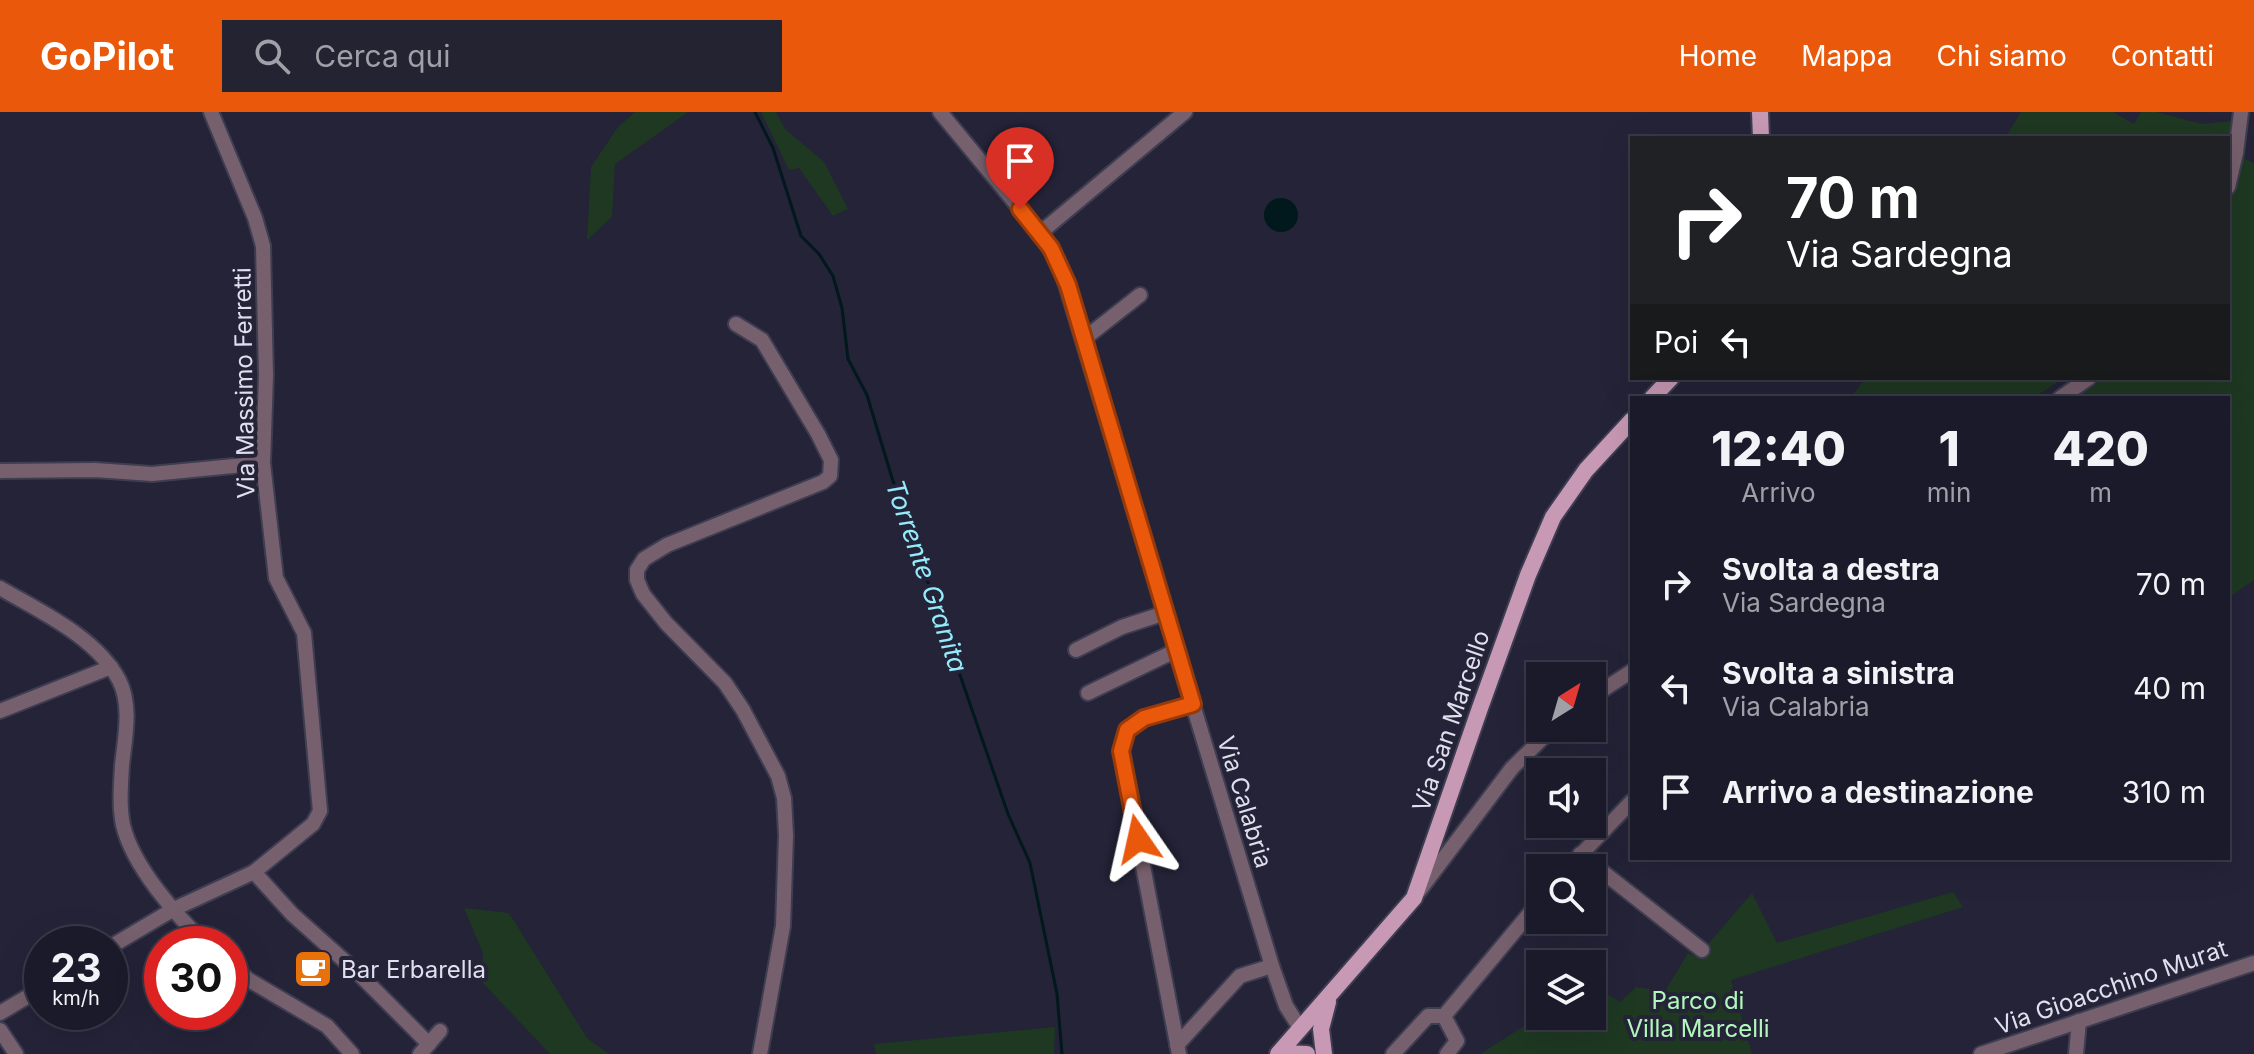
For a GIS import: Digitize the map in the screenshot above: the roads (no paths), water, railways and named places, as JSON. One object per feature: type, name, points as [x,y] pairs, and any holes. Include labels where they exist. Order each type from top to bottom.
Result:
[{"type":"main road","points":[[1760,112],[1761,136]]},
{"type":"main road","points":[[1654,396],[1669,380]]},
{"type":"main road","name":"Via San Marcello","points":[[1279,1053],[1414,898],[1528,575],[1553,517],[1586,470],[1630,422]]},
{"type":"main road","points":[[1323,1049],[1322,1017],[1332,993]]},
{"type":"main road","points":[[1300,1028],[1323,1049]]},
{"type":"main road","points":[[1279,1053],[1307,1054]]},
{"type":"street","name":"Via Massimo Ferretti","points":[[128,936],[174,909],[254,872],[313,824],[320,811],[304,633],[276,578],[263,463],[266,361],[263,246],[255,218],[211,112]]},
{"type":"street","name":"Via Calabria","points":[[940,112],[1040,233],[1060,265],[1272,966],[1286,1006],[1300,1028]]},
{"type":"street","points":[[1040,233],[1185,112]]},
{"type":"street","points":[[2230,178],[2241,112]]},
{"type":"street","points":[[1084,339],[1140,295]]},
{"type":"street","points":[[736,324],[762,340],[818,434],[831,460],[830,476],[808,488],[667,545],[644,559],[637,570],[637,580],[643,594],[666,623],[725,683],[778,776],[784,798],[783,926],[760,1054]]},
{"type":"street","points":[[2063,396],[2086,380]]},
{"type":"street","points":[[0,471],[95,470],[152,474],[263,463]]},
{"type":"street","points":[[0,588],[94,649],[111,667],[121,684],[126,730],[120,793],[123,827],[150,880],[190,926]]},
{"type":"street","points":[[1076,650],[1122,627],[1165,613]]},
{"type":"street","points":[[1088,693],[1177,650]]},
{"type":"street","points":[[0,711],[111,667]]},
{"type":"street","points":[[1606,688],[1630,672]]},
{"type":"street","points":[[1178,1049],[1121,751],[1127,730],[1144,718],[1193,704]]},
{"type":"street","points":[[1414,898],[1512,768],[1539,742]]},
{"type":"street","points":[[1580,854],[1630,803]]},
{"type":"street","points":[[1438,830],[1468,824]]},
{"type":"street","points":[[254,872],[292,914],[358,973],[424,1049],[440,1031]]},
{"type":"street","points":[[1606,874],[1702,950]]},
{"type":"street","points":[[1444,1016],[1526,918]]},
{"type":"street","name":"Via Gioacchino Murat","points":[[1981,1054],[2254,963]]},
{"type":"street","points":[[1178,1049],[1240,976],[1272,966]]},
{"type":"street","points":[[248,979],[327,1026],[352,1054]]},
{"type":"street","points":[[0,1013],[24,999]]},
{"type":"street","points":[[1393,1054],[1428,1016],[1444,1016]]},
{"type":"street","points":[[1444,1016],[1457,1041],[1447,1054]]},
{"type":"street","points":[[2076,1054],[2079,1021]]},
{"type":"street","points":[[0,1030],[16,1054]]},
{"type":"waterway","name":"Torrente Granita","points":[[755,112],[773,148],[801,236],[819,254],[833,276],[842,308],[848,359],[867,395],[892,478],[1008,814],[1030,863],[1057,994],[1062,1054]]},
{"type":"place","name":"Bar Erbarella","points":[[313,969]]},
{"type":"park label","name":"Parco di Villa Marcelli","points":[[1698,1014]]}]
